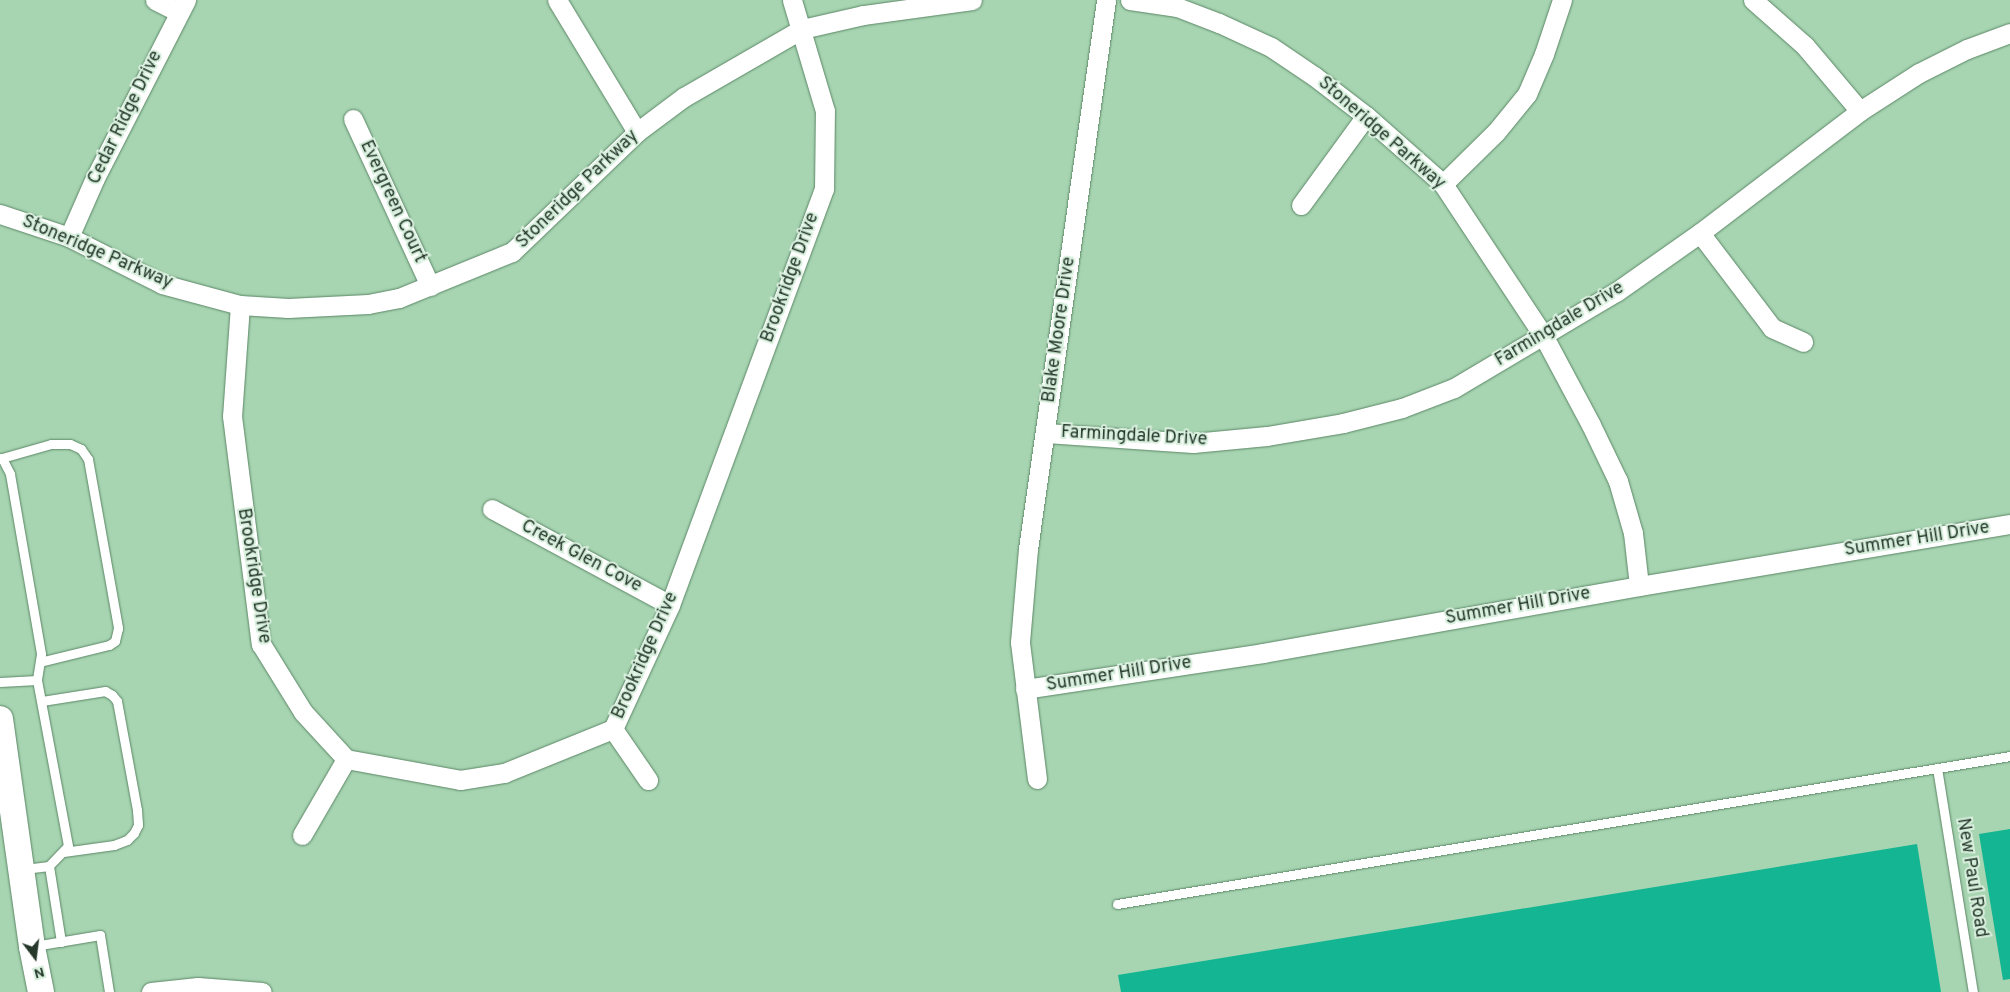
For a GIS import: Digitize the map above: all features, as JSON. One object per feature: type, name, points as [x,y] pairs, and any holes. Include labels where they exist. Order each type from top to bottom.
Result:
[{"type":"main road","points":[[0,719],[4,779],[41,992]]},
{"type":"street","points":[[155,0],[182,6]]},
{"type":"street","points":[[558,0],[637,132]]},
{"type":"street","name":"Brookridge Drive","points":[[240,305],[232,416],[261,644],[304,712],[346,759],[460,780],[504,774],[613,729],[670,605],[824,189],[825,111],[792,0]]},
{"type":"street","name":"Stoneridge Parkway","points":[[0,214],[69,237],[162,284],[240,305],[288,308],[368,304],[399,298],[512,252],[637,132],[684,96],[802,29],[863,15],[972,0]]},
{"type":"street","name":"Blake Moore Drive","points":[[1038,779],[1020,642],[1028,549],[1106,0]]},
{"type":"street","name":"Stoneridge Parkway","points":[[1130,0],[1177,7],[1219,23],[1271,47],[1314,76],[1366,116],[1443,184],[1543,336],[1618,481],[1633,533],[1639,586]]},
{"type":"street","points":[[1443,184],[1496,132],[1527,94],[1544,54],[1562,0]]},
{"type":"street","points":[[1753,0],[1805,46],[1860,111]]},
{"type":"street","name":"Cedar Ridge Drive","points":[[69,237],[95,178],[182,6]]},
{"type":"street","name":"Farmingdale Drive","points":[[1046,432],[1193,443],[1267,436],[1344,423],[1402,408],[1454,388],[1616,292],[1700,233],[1860,111],[1919,73],[1967,49],[2010,33]]},
{"type":"street","points":[[1301,205],[1366,116]]},
{"type":"street","name":"Evergreen Court","points":[[353,119],[430,286]]},
{"type":"street","points":[[1700,233],[1772,328],[1803,342]]},
{"type":"street","name":"Creek Glen Cove","points":[[492,509],[670,605]]},
{"type":"street","name":"Summer Hill Drive","points":[[1026,689],[1263,653],[1639,586],[2010,524]]},
{"type":"street","points":[[613,729],[648,780]]},
{"type":"street","points":[[302,835],[346,759]]},
{"type":"street","points":[[151,992],[198,987],[262,992]]},
{"type":"lane","points":[[21,869],[49,866],[68,846],[38,680],[40,662],[41,654],[10,474],[1,458],[51,444],[70,444],[81,449],[88,459],[118,628],[115,641],[109,645],[40,662]]},
{"type":"lane","points":[[0,682],[38,680]]},
{"type":"lane","points":[[42,701],[105,691],[112,695],[116,701],[137,810],[138,825],[134,833],[127,840],[114,845],[63,852]]},
{"type":"lane","points":[[1117,904],[2010,756]]},
{"type":"lane","name":"New Paul Road","points":[[1937,768],[1973,992]]},
{"type":"lane","points":[[49,866],[61,942]]},
{"type":"lane","points":[[32,947],[100,935],[109,992]]},
{"type":"building","points":[[2010,829],[2010,979],[2003,980],[1979,834]]},
{"type":"building","points":[[1917,844],[1941,992],[1121,992],[1118,975]]}]
